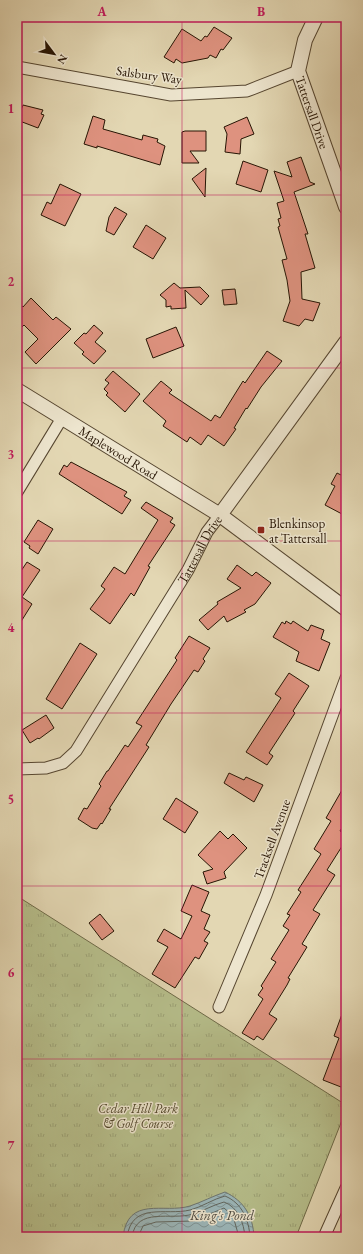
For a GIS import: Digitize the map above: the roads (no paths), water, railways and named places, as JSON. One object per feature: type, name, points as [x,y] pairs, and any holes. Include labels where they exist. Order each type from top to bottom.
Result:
[{"type":"street","name":"Tattersall Drive","points":[[316,17],[305,40],[298,71],[346,207]]},
{"type":"street","name":"Salsbury Way","points":[[17,67],[171,95],[248,91],[298,71]]},
{"type":"street","name":"Tattersall Drive","points":[[17,770],[46,768],[63,763],[76,751],[188,570],[207,532],[346,342]]},
{"type":"street","name":"Maplewood Road","points":[[17,390],[220,515],[346,609]]},
{"type":"street","points":[[17,492],[62,418]]},
{"type":"street","name":"Tracksell Avenue","points":[[219,1007],[266,895],[346,678]]},
{"type":"street","points":[[324,1237],[346,1188]]},
{"type":"water","name":"King's Pond","points":[[225,1192],[237,1200],[246,1210],[252,1222],[254,1237],[123,1237],[126,1224],[132,1216],[140,1211],[190,1206]]},
{"type":"place","name":"Blenkinsop at Tattersall","points":[[261,530]]},
{"type":"park label","name":"Cedar Hill Park & Golf Course","points":[[138,1116]]}]
